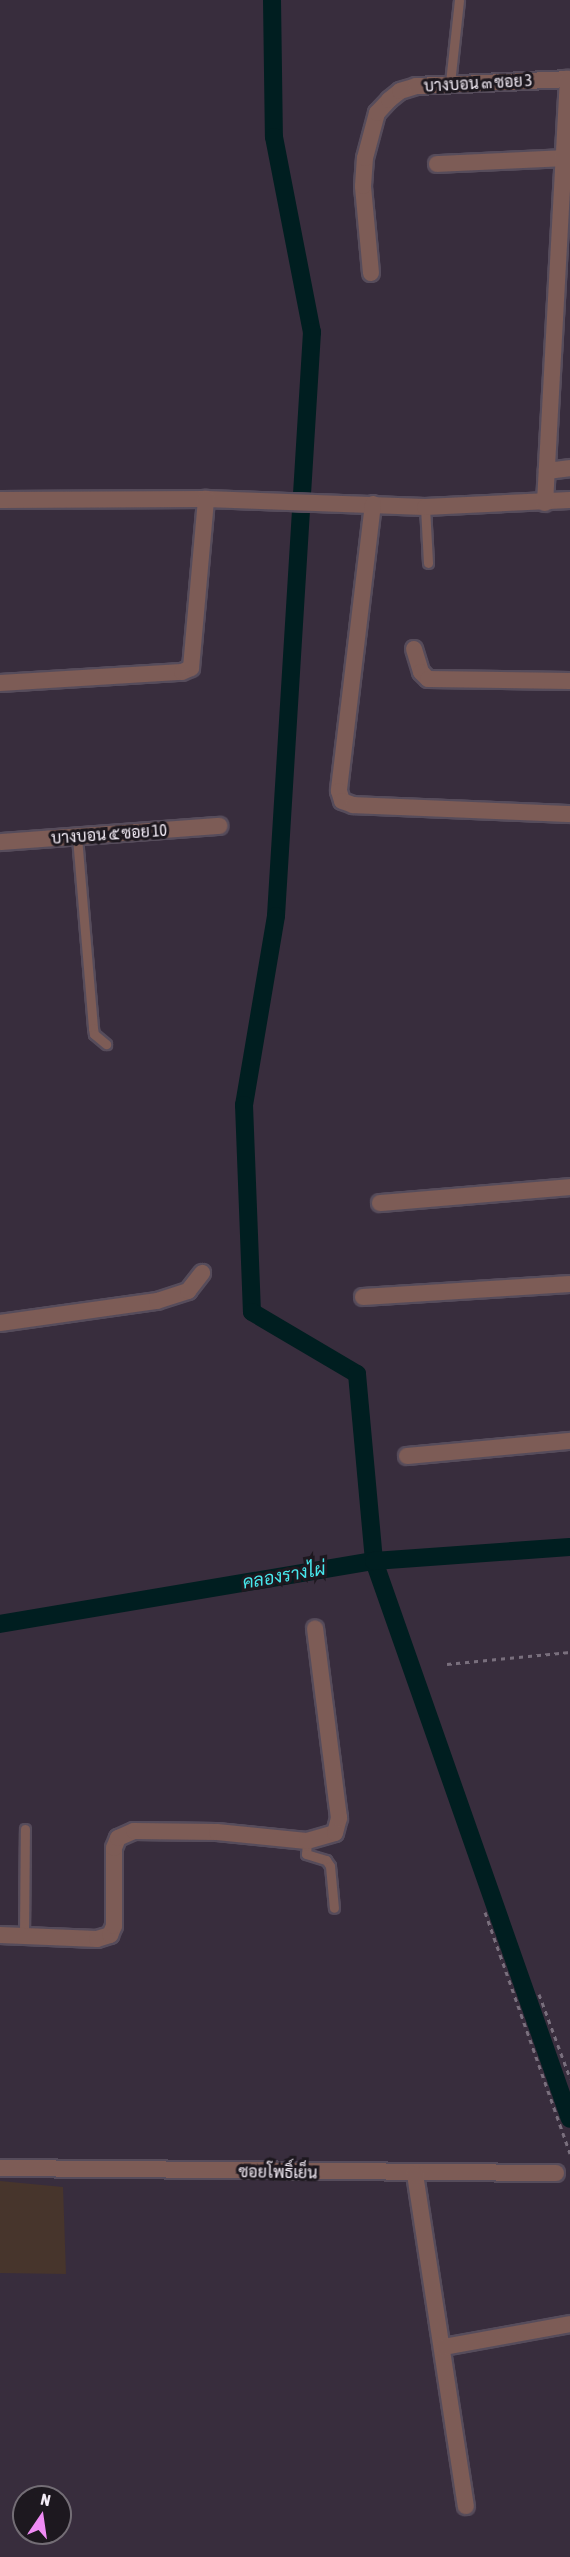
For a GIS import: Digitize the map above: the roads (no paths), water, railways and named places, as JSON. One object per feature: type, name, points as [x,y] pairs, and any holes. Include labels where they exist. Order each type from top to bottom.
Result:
[{"type":"street","name":"บางบอน ๓ ซอย 3","points":[[371,273],[363,186],[368,140],[377,113],[400,91],[450,82],[569,79]]},
{"type":"street","points":[[545,503],[569,79]]},
{"type":"street","points":[[437,164],[564,158]]},
{"type":"street","points":[[547,471],[570,468]]},
{"type":"street","points":[[0,500],[206,499],[342,502],[425,507],[570,500]]},
{"type":"street","points":[[0,683],[182,672],[191,668],[206,499]]},
{"type":"street","points":[[373,504],[339,791],[342,801],[353,805],[570,814]]},
{"type":"street","points":[[414,648],[421,672],[428,679],[570,681]]},
{"type":"street","name":"บางบอน ๕ ซอย 10","points":[[0,842],[219,826]]},
{"type":"street","points":[[380,1203],[570,1187]]},
{"type":"street","points":[[0,1323],[157,1301],[188,1291],[202,1273]]},
{"type":"street","points":[[363,1297],[570,1284]]},
{"type":"street","points":[[407,1456],[570,1441]]},
{"type":"street","points":[[0,1935],[97,1940],[110,1935],[114,1926],[114,1848],[118,1838],[134,1831],[218,1832],[307,1841],[335,1833],[339,1818],[315,1629]]},
{"type":"street","name":"ซอยโพธิ์เย็น","points":[[0,2168],[415,2174],[555,2173]]},
{"type":"street","points":[[415,2174],[444,2346],[466,2506]]},
{"type":"street","points":[[444,2346],[570,2324]]},
{"type":"lane","points":[[450,82],[459,0]]},
{"type":"lane","points":[[425,507],[428,563]]},
{"type":"lane","points":[[77,837],[93,1028],[94,1034],[106,1044]]},
{"type":"lane","points":[[24,1936],[25,1829]]},
{"type":"lane","points":[[307,1841],[306,1854],[326,1860],[330,1866],[334,1908]]},
{"type":"waterway","points":[[272,0],[274,137],[312,332],[276,916],[244,1105],[252,1312],[357,1374],[374,1561],[570,2119]]},
{"type":"waterway","name":"คลองรางไผ่","points":[[0,1624],[374,1561],[570,1547]]}]
